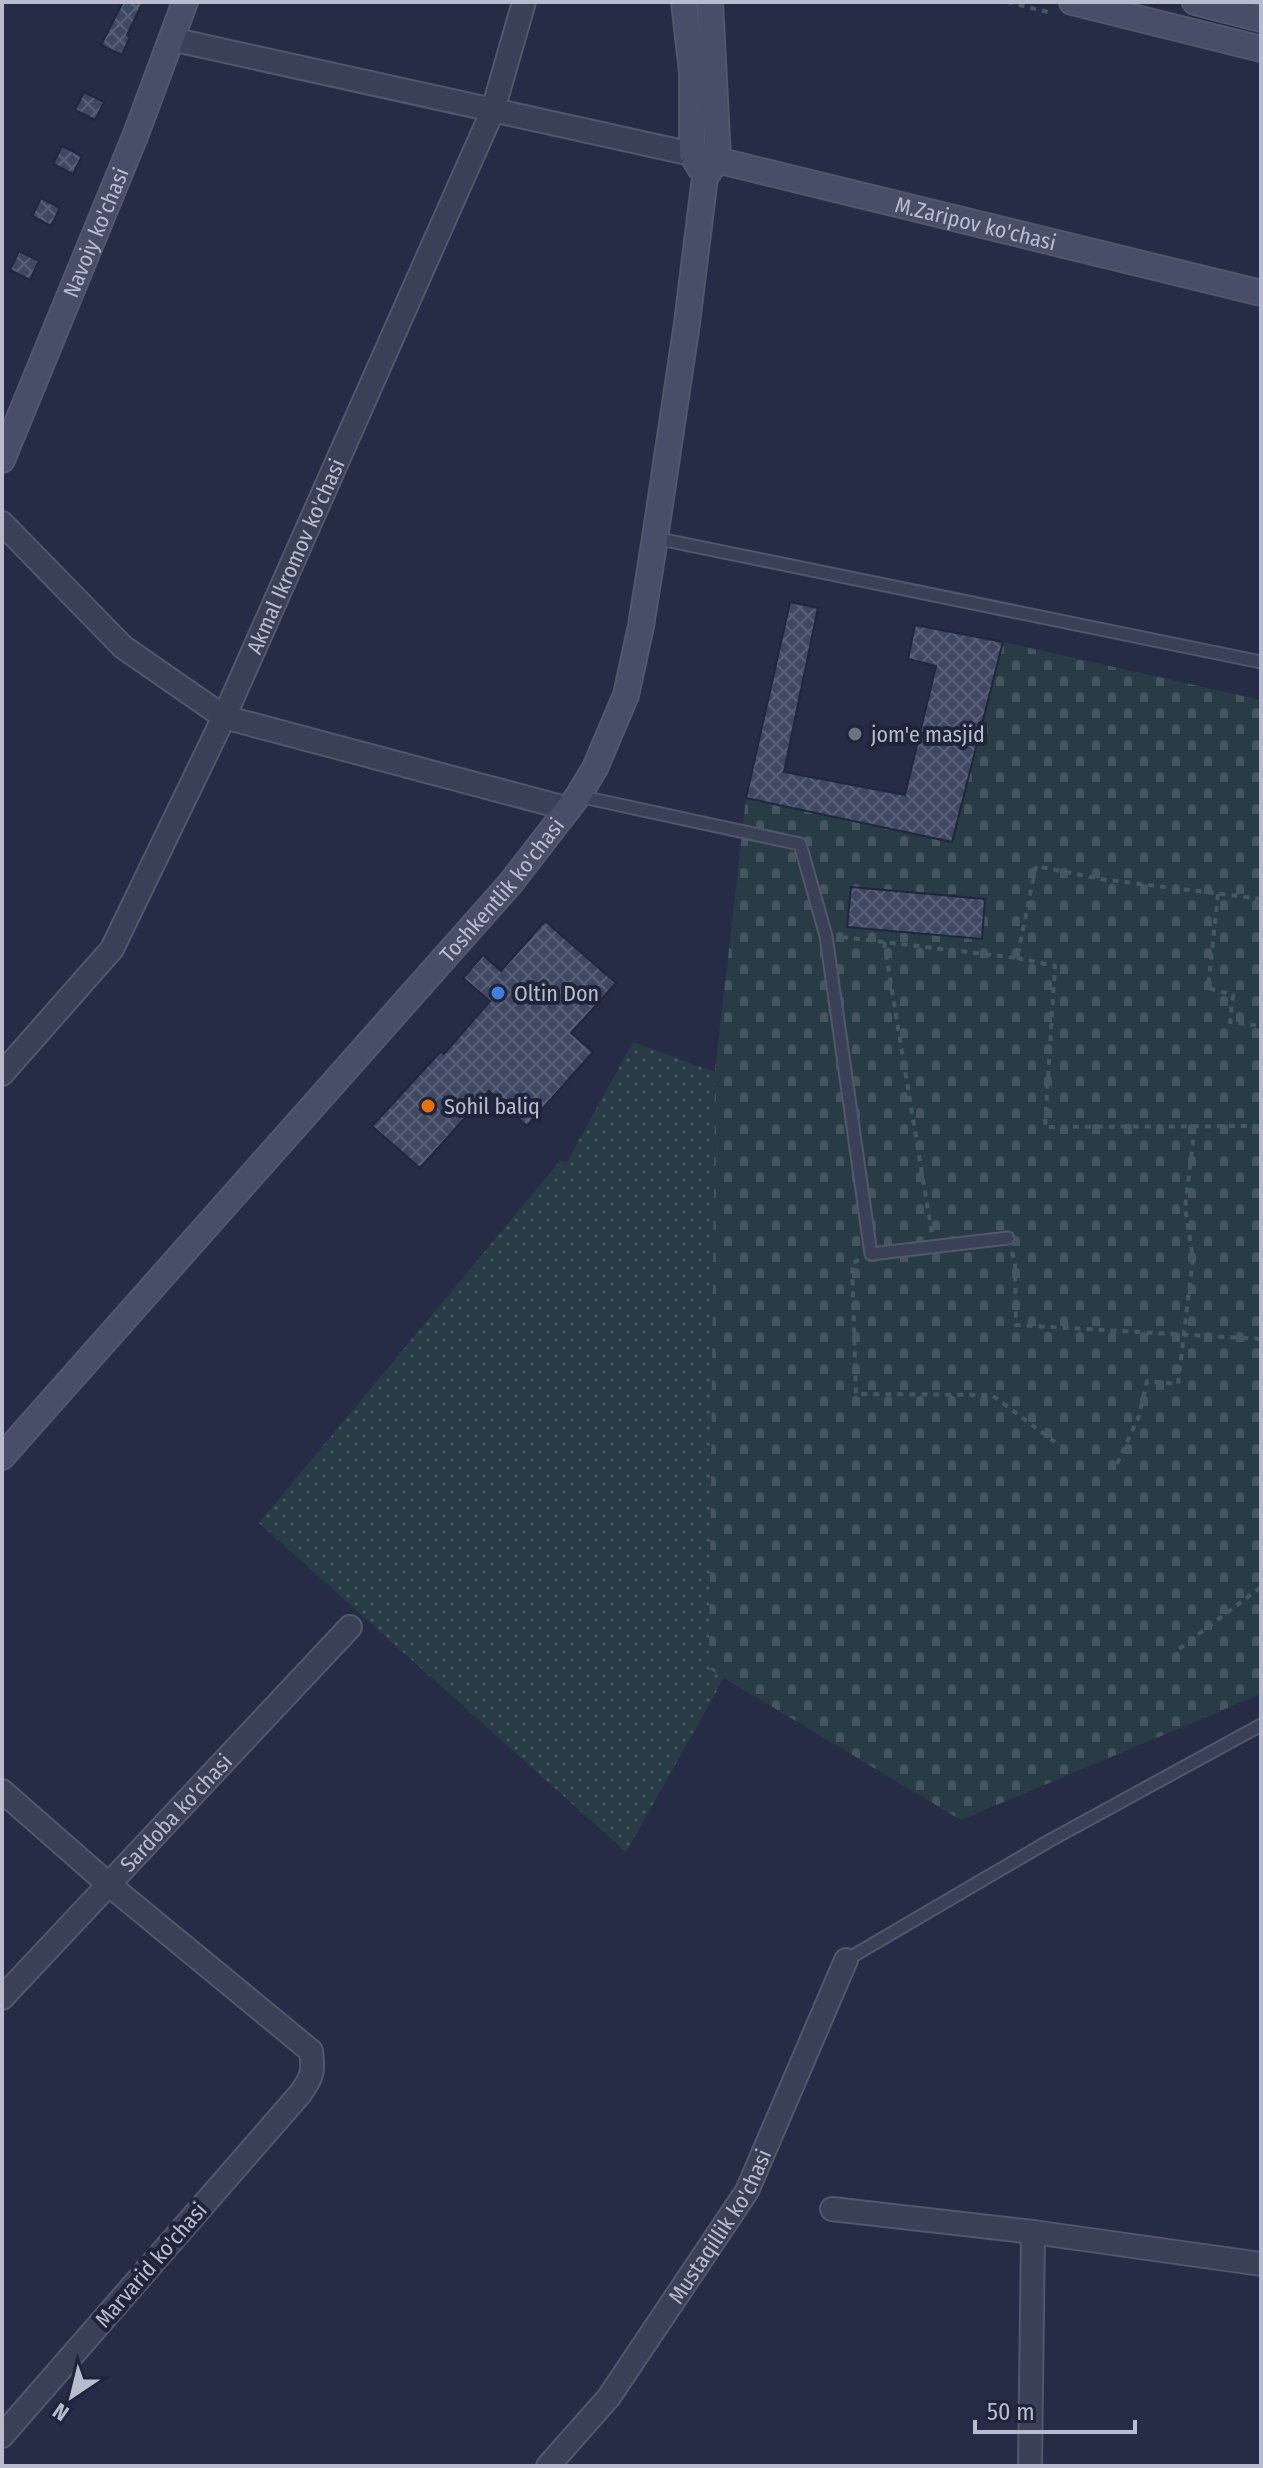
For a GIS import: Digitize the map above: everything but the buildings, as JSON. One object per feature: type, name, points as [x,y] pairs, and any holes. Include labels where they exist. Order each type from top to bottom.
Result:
[{"type":"main road","name":"Navoiy ko'chasi","points":[[2,460],[136,134],[185,2]]},
{"type":"main road","points":[[684,2],[692,72],[692,154],[712,168]]},
{"type":"main road","name":"Toshkentlik ko'chasi","points":[[2,1457],[489,908],[574,803],[595,768],[626,695],[641,626],[712,168],[710,2]]},
{"type":"main road","points":[[1072,2],[1261,49]]},
{"type":"main road","points":[[1195,2],[1261,19]]},
{"type":"main road","name":"M.Zaripov ko'chasi","points":[[712,168],[1261,293]]},
{"type":"street","name":"Akmal Ikromov ko'chasi","points":[[2,1074],[112,949],[224,717],[493,110],[524,2]]},
{"type":"street","points":[[171,39],[692,154]]},
{"type":"street","points":[[2,523],[123,647],[224,717],[574,803]]},
{"type":"street","name":"Sardoba ko'chasi","points":[[2,1998],[350,1627]]},
{"type":"street","points":[[2,1791],[107,1883]]},
{"type":"street","name":"Marvarid ko'chasi","points":[[2,2436],[312,2077],[311,2051],[107,1883]]},
{"type":"street","name":"Mustaqillik ko'chasi","points":[[548,2466],[609,2397],[747,2191],[846,1960]]},
{"type":"street","points":[[832,2209],[1033,2232],[1261,2264]]},
{"type":"street","points":[[1030,2466],[1033,2232]]},
{"type":"lane","points":[[655,538],[1261,662]]},
{"type":"lane","points":[[574,803],[800,844],[826,936],[871,1254],[1008,1238]]},
{"type":"lane","points":[[846,1960],[1049,1841],[1261,1725]]},
{"type":"path","points":[[1017,958],[1036,866],[1101,879],[1261,899]]},
{"type":"path","points":[[1218,894],[1208,988],[1233,995],[1230,1022],[1261,1026]]},
{"type":"path","points":[[826,936],[1017,958],[1055,966],[1045,1127],[1261,1126]]},
{"type":"path","points":[[884,942],[935,1248]]},
{"type":"path","points":[[1117,1464],[1139,1416],[1147,1381],[1178,1384],[1193,1258],[1185,1208],[1195,1126]]},
{"type":"path","points":[[1008,1238],[1015,1264],[1016,1325],[1261,1339]]},
{"type":"path","points":[[871,1254],[852,1263],[856,1394],[992,1395],[1055,1442]]},
{"type":"path","points":[[1179,1649],[1261,1587]]},
{"type":"green space","points":[[1003,642],[1261,700],[1261,1694],[961,1820],[709,1669],[715,1072],[746,798],[952,842]]},
{"type":"green space","points":[[633,1042],[715,1072],[709,1669],[724,1678],[626,1852],[259,1523],[560,1161],[567,1162]]},
{"type":"place","name":"jom'e masjid","points":[[855,734]]},
{"type":"place","name":"Oltin Don","points":[[498,993]]},
{"type":"place","name":"Sohil baliq","points":[[428,1106]]}]
